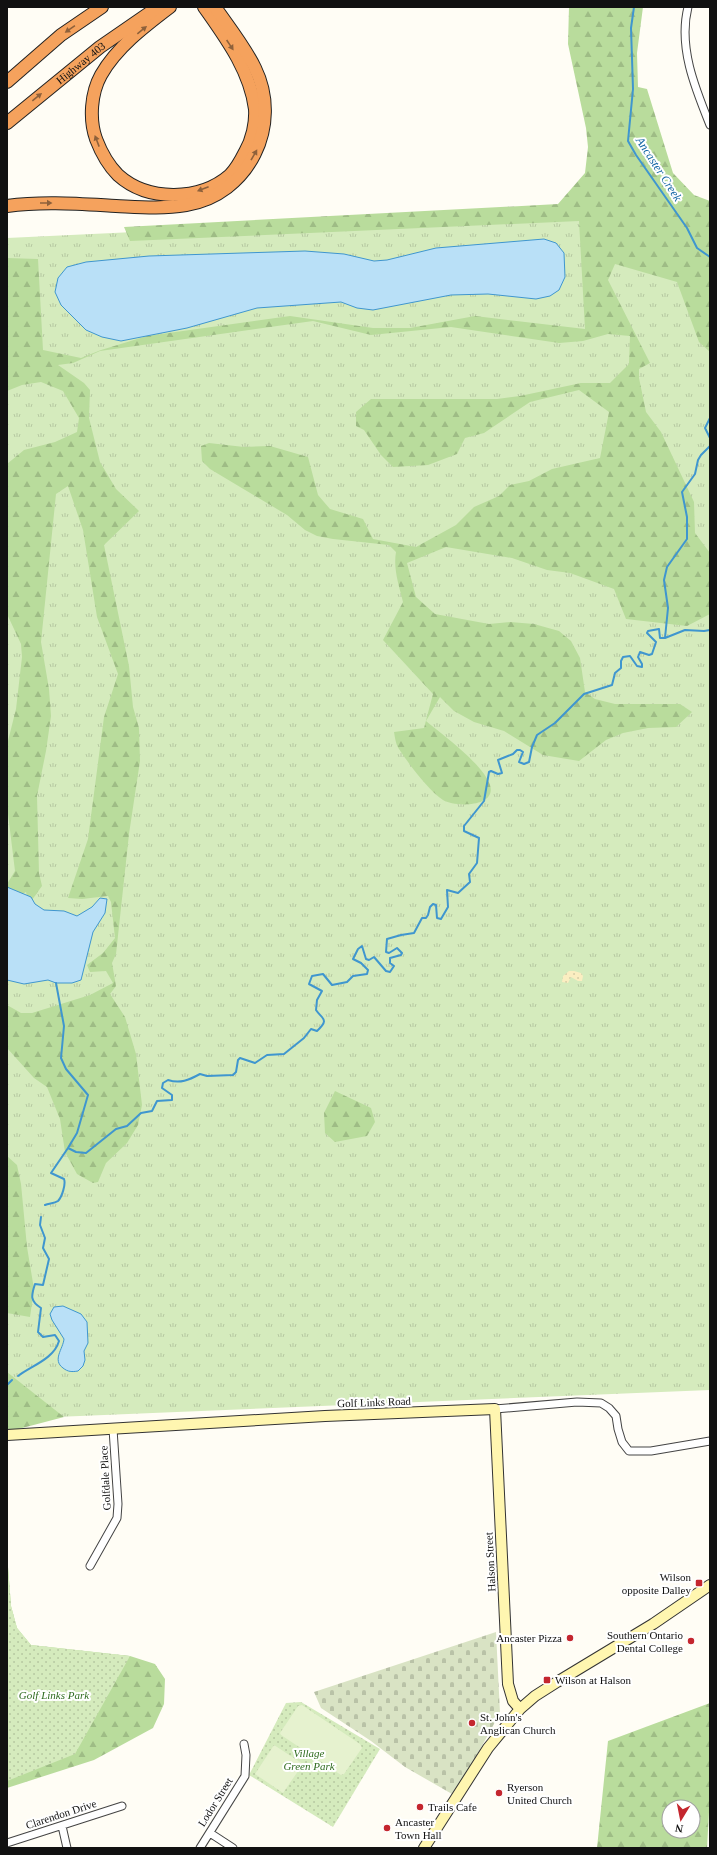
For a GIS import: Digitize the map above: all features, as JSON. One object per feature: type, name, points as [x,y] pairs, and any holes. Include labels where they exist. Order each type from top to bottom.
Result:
[{"type":"highway","points":[[7,82],[62,35],[102,7]]},
{"type":"highway","name":"Highway 403","points":[[7,123],[100,47],[158,7]]},
{"type":"highway","points":[[170,7],[132,38],[101,75],[94,93],[92,112],[94,132],[100,149],[109,164],[119,175],[137,187],[158,195],[179,195],[200,191],[218,183],[230,174],[241,160],[253,131],[255,110],[250,84],[237,56],[209,9]]},
{"type":"highway","points":[[7,206],[65,203],[142,207],[186,205],[210,197],[234,183],[246,169],[257,152],[264,132],[266,108],[262,88],[255,68],[209,9]]},
{"type":"main road","name":"Golf Links Road","points":[[7,1435],[325,1416],[495,1409]]},
{"type":"main road","name":"Halson Street","points":[[495,1409],[508,1684],[509,1693],[513,1701],[520,1709]]},
{"type":"main road","points":[[424,1848],[488,1748],[520,1709],[535,1696],[653,1624],[710,1585]]},
{"type":"street","points":[[688,7],[685,47],[691,73],[710,125]]},
{"type":"street","name":"Golf Links Road","points":[[495,1409],[577,1402],[601,1403],[609,1408],[616,1416],[622,1442],[629,1451],[650,1452],[710,1441]]},
{"type":"street","name":"Golfdale Place","points":[[90,1566],[117,1518],[118,1504],[113,1429]]},
{"type":"street","name":"Lodor Street","points":[[200,1848],[245,1776],[246,1754],[244,1744]]},
{"type":"street","name":"Clarendon Drive","points":[[7,1843],[122,1806]]},
{"type":"street","points":[[62,1826],[67,1848]]},
{"type":"street","points":[[210,1833],[233,1848]]},
{"type":"green space","points":[[569,7],[643,7],[637,53],[638,87],[647,89],[673,173],[694,195],[710,201],[710,352],[699,342],[677,282],[615,264],[608,280],[650,363],[639,369],[639,378],[646,412],[661,432],[694,502],[695,533],[710,553],[710,614],[687,626],[626,619],[614,589],[570,573],[547,570],[512,558],[446,547],[407,563],[416,597],[435,614],[489,624],[510,622],[534,624],[559,631],[571,641],[580,658],[585,692],[595,699],[615,704],[680,704],[692,712],[676,727],[648,728],[623,733],[606,740],[579,761],[543,755],[504,731],[474,722],[454,711],[440,697],[426,721],[471,759],[486,777],[490,785],[490,793],[487,798],[481,802],[473,804],[456,804],[443,800],[425,784],[396,743],[394,732],[424,728],[433,694],[383,640],[403,602],[396,571],[396,552],[389,545],[317,536],[305,530],[287,515],[210,469],[202,461],[201,446],[209,443],[244,447],[270,446],[308,457],[318,495],[330,509],[363,519],[373,539],[416,547],[456,525],[474,507],[499,496],[510,485],[529,481],[552,469],[600,458],[609,412],[579,390],[530,402],[484,433],[465,438],[457,454],[428,465],[393,467],[381,455],[364,430],[356,426],[356,412],[371,399],[497,399],[520,396],[581,383],[610,383],[629,364],[630,336],[608,334],[583,341],[559,343],[451,327],[371,335],[313,321],[100,351],[73,363],[58,365],[84,383],[90,390],[89,418],[100,462],[116,489],[139,511],[104,545],[129,666],[133,707],[139,728],[140,761],[129,834],[116,954],[112,963],[116,986],[110,994],[125,1017],[136,1054],[142,1105],[138,1125],[127,1143],[106,1163],[98,1182],[93,1183],[77,1174],[65,1152],[60,1119],[47,1087],[34,1078],[7,1048],[7,1005],[21,1013],[32,1013],[90,995],[113,983],[106,971],[90,972],[87,965],[103,953],[115,938],[111,902],[108,896],[82,899],[68,898],[88,839],[104,717],[118,674],[97,617],[83,530],[68,486],[56,494],[41,642],[49,689],[51,716],[37,796],[39,873],[42,886],[29,904],[26,892],[7,901],[7,884],[15,871],[7,806],[7,745],[16,709],[22,657],[21,644],[7,614],[7,464],[24,450],[55,442],[77,432],[79,418],[63,391],[41,382],[22,385],[7,391],[7,258],[38,259],[43,350],[81,358],[101,350],[147,336],[290,316],[373,328],[410,328],[475,316],[585,329],[579,221],[130,241],[124,227],[558,204],[585,173],[588,147],[586,128],[568,44]]},
{"type":"green space","points":[[710,205],[710,1390],[7,1419],[7,238]]},
{"type":"green space","points":[[335,1091],[371,1108],[375,1122],[367,1136],[335,1142],[325,1133],[324,1113]]},
{"type":"green space","points":[[7,1156],[17,1165],[21,1184],[27,1247],[34,1289],[30,1317],[7,1313]]},
{"type":"green space","points":[[7,1372],[64,1417],[7,1432]]},
{"type":"green space","name":"Golf Links Park","points":[[7,1554],[11,1606],[17,1628],[31,1645],[130,1656],[155,1664],[165,1679],[164,1704],[153,1728],[94,1760],[7,1788]]},
{"type":"green space","name":"Golf Links Park","points":[[7,1554],[11,1606],[17,1628],[31,1645],[130,1656],[75,1754],[7,1781]]},
{"type":"green space","points":[[496,1632],[500,1713],[472,1764],[452,1794],[405,1767],[371,1741],[321,1708],[314,1692]]},
{"type":"green space","name":"Village Green Park","points":[[301,1702],[380,1749],[333,1827],[249,1775],[286,1703]]},
{"type":"green space","points":[[710,1703],[710,1794],[707,1848],[597,1848],[608,1741]]},
{"type":"green space","points":[[302,1705],[360,1744],[362,1748],[344,1774],[341,1775],[281,1735],[280,1733],[298,1706]]},
{"type":"green space","points":[[274,1745],[303,1764],[283,1793],[255,1774]]},
{"type":"sand","points":[[569,971],[581,973],[583,976],[582,981],[578,981],[571,977],[568,983],[562,982],[563,976]]},
{"type":"water","points":[[544,239],[556,243],[564,253],[565,277],[559,290],[550,296],[536,299],[488,294],[451,295],[373,310],[357,308],[341,302],[257,308],[187,328],[121,341],[102,337],[86,330],[61,305],[55,292],[58,278],[67,267],[86,262],[149,256],[305,251],[344,254],[374,261],[387,260],[436,248]]},
{"type":"water","points":[[7,887],[31,897],[35,904],[44,910],[64,911],[77,916],[92,907],[100,898],[107,899],[105,913],[93,932],[81,980],[72,983],[56,983],[48,980],[24,984],[7,980]]},
{"type":"water","points":[[63,1306],[81,1314],[87,1322],[88,1343],[84,1351],[85,1360],[83,1366],[78,1371],[72,1372],[67,1370],[58,1362],[64,1339],[50,1314],[54,1307]]},
{"type":"waterway","name":"Ancaster Creek","points":[[634,7],[631,28],[633,89],[628,141],[636,155],[687,228],[697,248],[710,257]]},
{"type":"waterway","name":"Ancaster Creek","points":[[710,377],[710,386]]},
{"type":"waterway","name":"Ancaster Creek","points":[[710,418],[705,428],[710,438]]},
{"type":"waterway","name":"Ancaster Creek","points":[[665,638],[668,608],[664,580],[667,567],[687,539],[687,517],[682,492],[695,474],[698,460],[701,455],[710,446]]},
{"type":"waterway","name":"Ancaster Creek","points":[[45,1205],[55,1203],[62,1194],[64,1179],[51,1173],[68,1148],[76,1152],[86,1153],[116,1129],[127,1126],[141,1113],[152,1111],[157,1101],[172,1100],[172,1095],[162,1088],[163,1083],[168,1080],[177,1082],[184,1081],[200,1074],[207,1076],[233,1075],[236,1072],[238,1060],[240,1058],[255,1063],[267,1055],[284,1054],[304,1038],[311,1029],[317,1031],[324,1021],[316,1010],[317,1000],[322,991],[309,984],[312,976],[323,974],[332,985],[347,982],[353,976],[367,974],[368,970],[361,963],[353,959],[358,949],[362,946],[366,959],[369,960],[374,957],[386,971],[390,972],[394,966],[390,963],[390,958],[401,955],[402,953],[397,948],[389,953],[386,952],[387,939],[414,933],[422,918],[426,918],[428,915],[430,907],[433,904],[436,905],[437,918],[441,919],[448,907],[447,890],[458,893],[470,882],[469,874],[477,863],[479,838],[464,831],[464,826],[484,801],[489,772],[491,771],[498,774],[502,773],[498,760],[513,754],[517,750],[520,750],[523,752],[519,762],[524,764],[529,762],[532,747],[537,735],[555,723],[584,694],[612,685],[615,673],[621,668],[621,661],[623,657],[630,656],[637,666],[642,667],[638,657],[640,652],[649,655],[652,654],[656,642],[647,633],[648,631],[659,629],[660,638],[665,638]]},
{"type":"waterway","points":[[665,638],[685,630],[710,630]]},
{"type":"waterway","points":[[56,983],[64,1026],[61,1058],[66,1069],[88,1095],[77,1133],[68,1148]]},
{"type":"waterway","name":"Ancaster Creek","points":[[18,1376],[42,1362],[52,1353],[59,1341],[55,1335],[43,1337],[38,1332],[41,1308],[32,1298],[35,1284],[43,1285],[49,1259],[43,1248],[45,1238],[40,1225],[41,1217]]},
{"type":"waterway","name":"Ancaster Creek","points":[[7,1385],[12,1380]]},
{"type":"place","name":"Wilson opposite Dalley","points":[[699,1583]]},
{"type":"place","name":"Ancaster Pizza","points":[[570,1638]]},
{"type":"place","name":"Southern Ontario Dental College","points":[[691,1641]]},
{"type":"place","name":"Wilson at Halson","points":[[547,1680]]},
{"type":"place","name":"St. John's Anglican Church","points":[[472,1723]]},
{"type":"place","name":"Ryerson United Church","points":[[499,1793]]},
{"type":"place","name":"Trails Cafe","points":[[420,1807]]},
{"type":"place","name":"Ancaster Town Hall","points":[[387,1828]]}]
